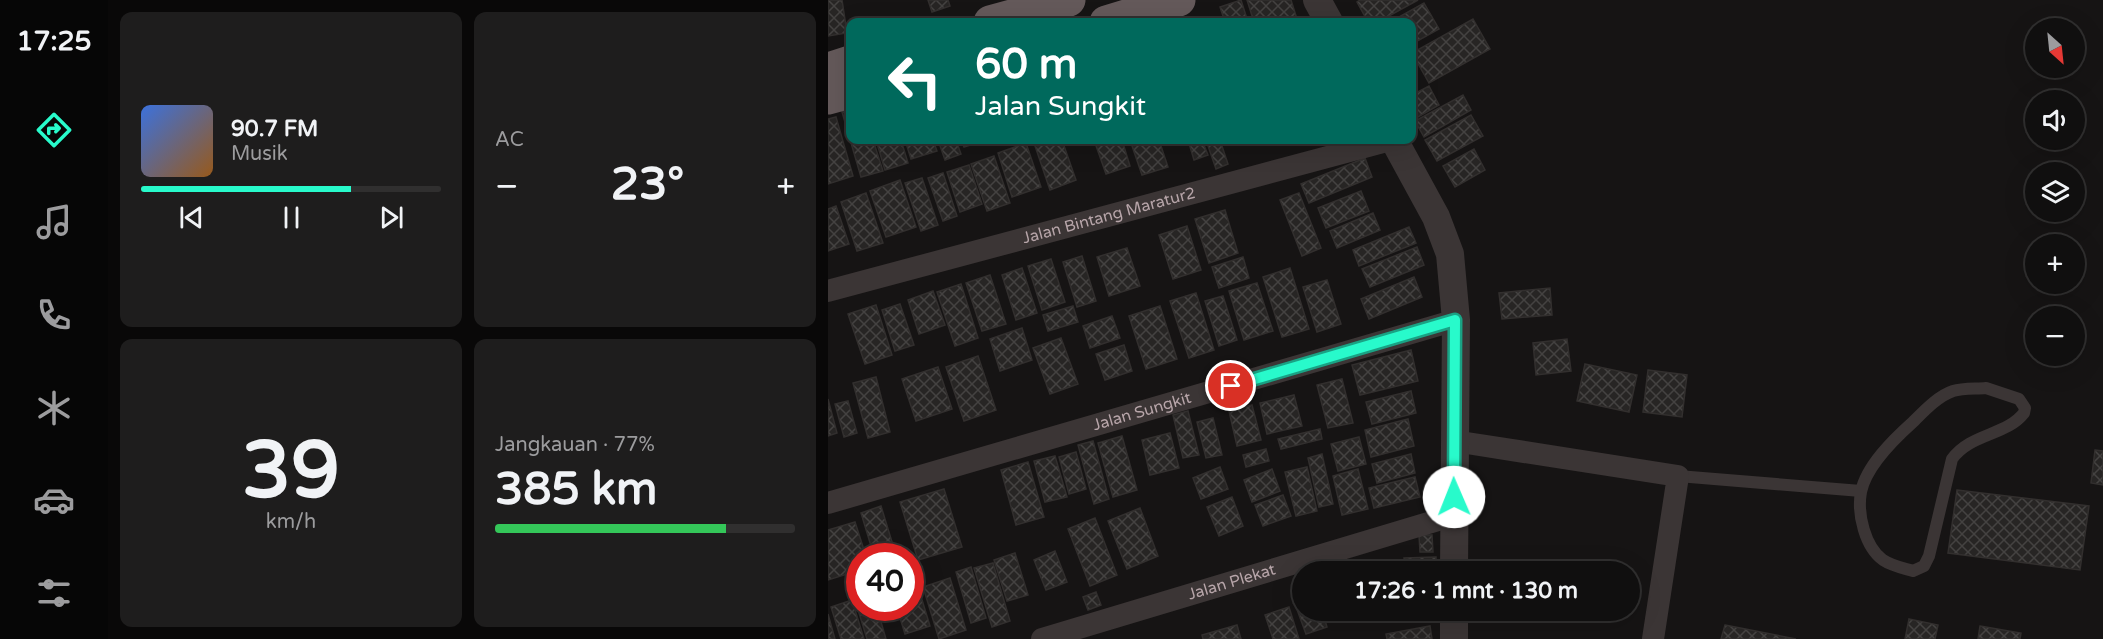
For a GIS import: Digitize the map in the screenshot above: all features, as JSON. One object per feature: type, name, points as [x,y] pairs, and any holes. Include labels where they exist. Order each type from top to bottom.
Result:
[{"type":"highway","points":[[1004,18],[1069,0]]},
{"type":"highway","points":[[1119,18],[1179,0]]},
{"type":"highway","points":[[828,69],[846,63]]},
{"type":"highway","points":[[828,99],[846,93]]},
{"type":"street","points":[[1317,0],[1327,18]]},
{"type":"street","name":"Jalan Bintang Maratur2","points":[[828,291],[1377,144]]},
{"type":"street","points":[[1394,144],[1444,237],[1450,254],[1455,320],[1454,561]]},
{"type":"street","name":"Jalan Sungkit","points":[[828,503],[1455,320]]},
{"type":"street","points":[[1454,441],[1678,476],[1653,639]]},
{"type":"street","name":"Jalan Plekat","points":[[1042,639],[1455,515]]},
{"type":"street","points":[[1454,621],[1454,639]]},
{"type":"lane","points":[[1986,388],[2019,399],[2023,404],[2025,408],[2021,417],[1999,430],[1960,447],[1952,459],[1929,556],[1924,566],[1913,571],[1896,567],[1883,560],[1872,549],[1864,530],[1861,491],[1872,470],[1894,439],[1937,400],[1953,391],[1986,388]]},
{"type":"lane","points":[[1678,476],[1861,491]]},
{"type":"building","points":[[828,0],[842,0],[846,33],[828,36]]},
{"type":"building","points":[[928,0],[948,0],[950,6],[932,12]]},
{"type":"building","points":[[1241,0],[1247,18],[1224,18],[1220,7]]},
{"type":"building","points":[[1247,0],[1291,0],[1297,18],[1253,18]]},
{"type":"building","points":[[1360,0],[1418,0],[1385,18],[1366,18],[1357,2]]},
{"type":"building","points":[[1424,3],[1439,29],[1416,42],[1416,18],[1397,18]]},
{"type":"building","points":[[1473,19],[1490,49],[1429,83],[1416,60],[1416,51]]},
{"type":"building","points":[[1429,86],[1439,105],[1418,117],[1416,93]]},
{"type":"building","points":[[1463,95],[1471,110],[1424,137],[1416,120]]},
{"type":"building","points":[[846,111],[846,126],[842,112]]},
{"type":"building","points":[[1471,115],[1483,136],[1437,161],[1425,140]]},
{"type":"building","points":[[836,117],[853,176],[828,184],[828,119]]},
{"type":"building","points":[[851,144],[874,144],[883,171],[861,177]]},
{"type":"building","points":[[877,144],[902,144],[908,163],[885,170]]},
{"type":"building","points":[[906,144],[934,144],[937,151],[911,159]]},
{"type":"building","points":[[939,144],[957,144],[961,154],[945,160]]},
{"type":"building","points":[[1026,144],[1041,187],[1012,197],[998,153]]},
{"type":"building","points":[[1034,144],[1063,144],[1076,180],[1050,190]]},
{"type":"building","points":[[1095,144],[1123,144],[1130,166],[1106,174]]},
{"type":"building","points":[[1131,144],[1160,144],[1168,167],[1142,175]]},
{"type":"building","points":[[1189,144],[1204,144],[1208,155],[1194,160]]},
{"type":"building","points":[[1207,144],[1221,144],[1228,164],[1216,169]]},
{"type":"building","points":[[1474,149],[1485,170],[1455,187],[1443,166]]},
{"type":"building","points":[[994,156],[1010,203],[987,211],[971,164]]},
{"type":"building","points":[[1365,158],[1372,177],[1309,203],[1301,184]]},
{"type":"building","points":[[969,165],[982,204],[960,212],[947,172]]},
{"type":"building","points":[[943,173],[957,216],[943,221],[928,178]]},
{"type":"building","points":[[922,178],[938,225],[921,231],[905,183]]},
{"type":"building","points":[[900,180],[916,227],[886,237],[870,191]]},
{"type":"building","points":[[1361,191],[1369,211],[1326,228],[1318,208]]},
{"type":"building","points":[[866,193],[883,243],[857,251],[841,202]]},
{"type":"building","points":[[1299,193],[1321,248],[1302,256],[1280,200]]},
{"type":"building","points":[[836,206],[849,244],[828,251],[828,209]]},
{"type":"building","points":[[1225,210],[1238,253],[1209,263],[1195,219]]},
{"type":"building","points":[[1373,213],[1380,230],[1337,248],[1330,231]]},
{"type":"building","points":[[1187,226],[1201,270],[1173,279],[1159,235]]},
{"type":"building","points":[[1409,227],[1416,243],[1359,266],[1353,250]]},
{"type":"building","points":[[1417,247],[1424,265],[1370,287],[1362,269]]},
{"type":"building","points":[[1127,248],[1140,286],[1109,296],[1097,257]]},
{"type":"building","points":[[1082,256],[1096,301],[1077,307],[1063,262]]},
{"type":"building","points":[[1243,257],[1249,278],[1219,288],[1212,267]]},
{"type":"building","points":[[1051,259],[1065,302],[1042,310],[1028,266]]},
{"type":"building","points":[[1022,268],[1037,313],[1016,320],[1002,275]]},
{"type":"building","points":[[1290,268],[1309,329],[1282,337],[1263,277]]},
{"type":"building","points":[[990,275],[1006,324],[982,331],[966,283]]},
{"type":"building","points":[[1414,277],[1422,297],[1369,319],[1361,299]]},
{"type":"building","points":[[1327,280],[1341,324],[1317,332],[1303,287]]},
{"type":"building","points":[[1257,283],[1273,331],[1244,340],[1229,291]]},
{"type":"building","points":[[961,284],[978,338],[955,346],[937,292]]},
{"type":"building","points":[[1550,288],[1552,315],[1502,319],[1499,293]]},
{"type":"building","points":[[933,291],[945,325],[919,334],[908,300]]},
{"type":"building","points":[[1196,293],[1214,350],[1189,358],[1170,301]]},
{"type":"building","points":[[1223,296],[1237,340],[1219,346],[1205,301]]},
{"type":"building","points":[[900,304],[914,345],[895,351],[882,310]]},
{"type":"building","points":[[876,305],[892,355],[865,364],[848,314]]},
{"type":"building","points":[[1073,306],[1078,322],[1048,331],[1043,315]]},
{"type":"building","points":[[1160,306],[1177,359],[1146,369],[1129,316]]},
{"type":"building","points":[[1112,316],[1120,338],[1090,348],[1083,326]]},
{"type":"building","points":[[1022,328],[1032,360],[1000,371],[990,339]]},
{"type":"building","points":[[1061,338],[1078,384],[1050,394],[1033,348]]},
{"type":"building","points":[[1567,339],[1571,371],[1536,375],[1533,343]]},
{"type":"building","points":[[1124,345],[1132,371],[1105,380],[1096,354]]},
{"type":"building","points":[[1411,350],[1418,381],[1360,395],[1352,365]]},
{"type":"building","points":[[978,356],[996,410],[964,421],[946,367]]},
{"type":"building","points":[[1585,364],[1637,375],[1629,412],[1577,401]]},
{"type":"building","points":[[938,367],[952,409],[916,421],[902,379]]},
{"type":"building","points":[[1648,370],[1687,375],[1682,417],[1643,412]]},
{"type":"building","points":[[876,377],[890,432],[868,438],[853,383]]},
{"type":"building","points":[[1342,379],[1353,423],[1328,428],[1317,385]]},
{"type":"building","points":[[1411,391],[1416,413],[1372,424],[1366,402]]},
{"type":"building","points":[[1294,395],[1302,426],[1267,434],[1260,403]]},
{"type":"building","points":[[828,399],[837,433],[828,436]]},
{"type":"building","points":[[848,401],[857,433],[844,437],[835,404]]},
{"type":"building","points":[[1252,405],[1261,440],[1237,446],[1229,411]]},
{"type":"building","points":[[1188,411],[1199,455],[1183,458],[1173,415]]},
{"type":"building","points":[[1213,418],[1222,455],[1206,458],[1197,422]]},
{"type":"building","points":[[1408,419],[1414,446],[1371,457],[1365,430]]},
{"type":"building","points":[[1320,429],[1322,439],[1281,449],[1278,439]]},
{"type":"building","points":[[1170,433],[1179,468],[1150,475],[1142,440]]},
{"type":"building","points":[[1122,436],[1137,490],[1113,497],[1098,443]]},
{"type":"building","points":[[1359,437],[1366,464],[1338,471],[1331,444]]},
{"type":"building","points":[[1093,441],[1109,499],[1094,504],[1078,445]]},
{"type":"building","points":[[1266,449],[1269,461],[1246,467],[1243,455]]},
{"type":"building","points":[[2095,450],[2103,451],[2103,485],[2091,483]]},
{"type":"building","points":[[1076,452],[1086,489],[1069,494],[1059,457]]},
{"type":"building","points":[[1322,454],[1333,504],[1319,507],[1308,458]]},
{"type":"building","points":[[1411,454],[1415,473],[1377,483],[1372,464]]},
{"type":"building","points":[[1055,456],[1067,497],[1045,502],[1034,461]]},
{"type":"building","points":[[1028,462],[1044,517],[1016,525],[1001,470]]},
{"type":"building","points":[[1220,467],[1228,489],[1201,499],[1193,478]]},
{"type":"building","points":[[1307,467],[1317,511],[1296,516],[1285,472]]},
{"type":"building","points":[[1272,469],[1280,491],[1252,502],[1244,480]]},
{"type":"building","points":[[1358,469],[1368,509],[1342,515],[1333,476]]},
{"type":"building","points":[[1415,477],[1420,497],[1374,508],[1369,488]]},
{"type":"building","points":[[944,489],[962,547],[924,558],[924,543],[913,543],[900,502]]},
{"type":"building","points":[[1957,490],[2089,506],[2080,570],[1948,553]]},
{"type":"building","points":[[1283,495],[1291,516],[1263,526],[1255,505]]},
{"type":"building","points":[[1232,497],[1243,526],[1219,536],[1207,507]]},
{"type":"building","points":[[881,506],[892,543],[870,543],[861,513]]},
{"type":"building","points":[[1140,508],[1158,556],[1127,569],[1108,521]]},
{"type":"building","points":[[1095,518],[1117,575],[1090,586],[1068,529]]},
{"type":"building","points":[[855,522],[862,543],[846,543],[846,574],[828,580],[828,530]]},
{"type":"building","points":[[1419,535],[1432,535],[1433,552],[1420,552]]},
{"type":"building","points":[[1055,551],[1067,582],[1046,590],[1034,560]]},
{"type":"building","points":[[1015,553],[1028,595],[1007,601],[994,560]]},
{"type":"building","points":[[1436,557],[1436,561],[1404,561],[1404,558]]},
{"type":"building","points":[[993,563],[1010,621],[992,627],[974,568]]},
{"type":"building","points":[[971,567],[986,618],[971,623],[956,572]]},
{"type":"building","points":[[950,578],[966,630],[939,639],[924,587]]},
{"type":"building","points":[[1096,592],[1101,605],[1088,610],[1083,597]]},
{"type":"building","points":[[846,602],[846,621],[858,621],[864,639],[841,639],[831,607]]},
{"type":"building","points":[[924,606],[930,626],[905,634],[901,621],[924,621]]},
{"type":"building","points":[[1289,607],[1299,639],[1273,639],[1265,615]]},
{"type":"building","points":[[828,614],[835,639],[828,639]]},
{"type":"building","points":[[1909,619],[1938,625],[1935,639],[1905,639]]},
{"type":"building","points":[[861,621],[881,621],[886,639],[867,639]]},
{"type":"building","points":[[1301,621],[1325,621],[1327,627],[1306,634]]},
{"type":"building","points":[[1237,625],[1241,639],[1203,639],[1202,635]]},
{"type":"building","points":[[1725,625],[1796,639],[1721,639]]},
{"type":"building","points":[[1430,626],[1432,639],[1387,639],[1386,634]]},
{"type":"building","points":[[1980,626],[2021,633],[2020,639],[1978,639]]},
{"type":"route","points":[[1231,386],[1455,320],[1454,497]]}]
